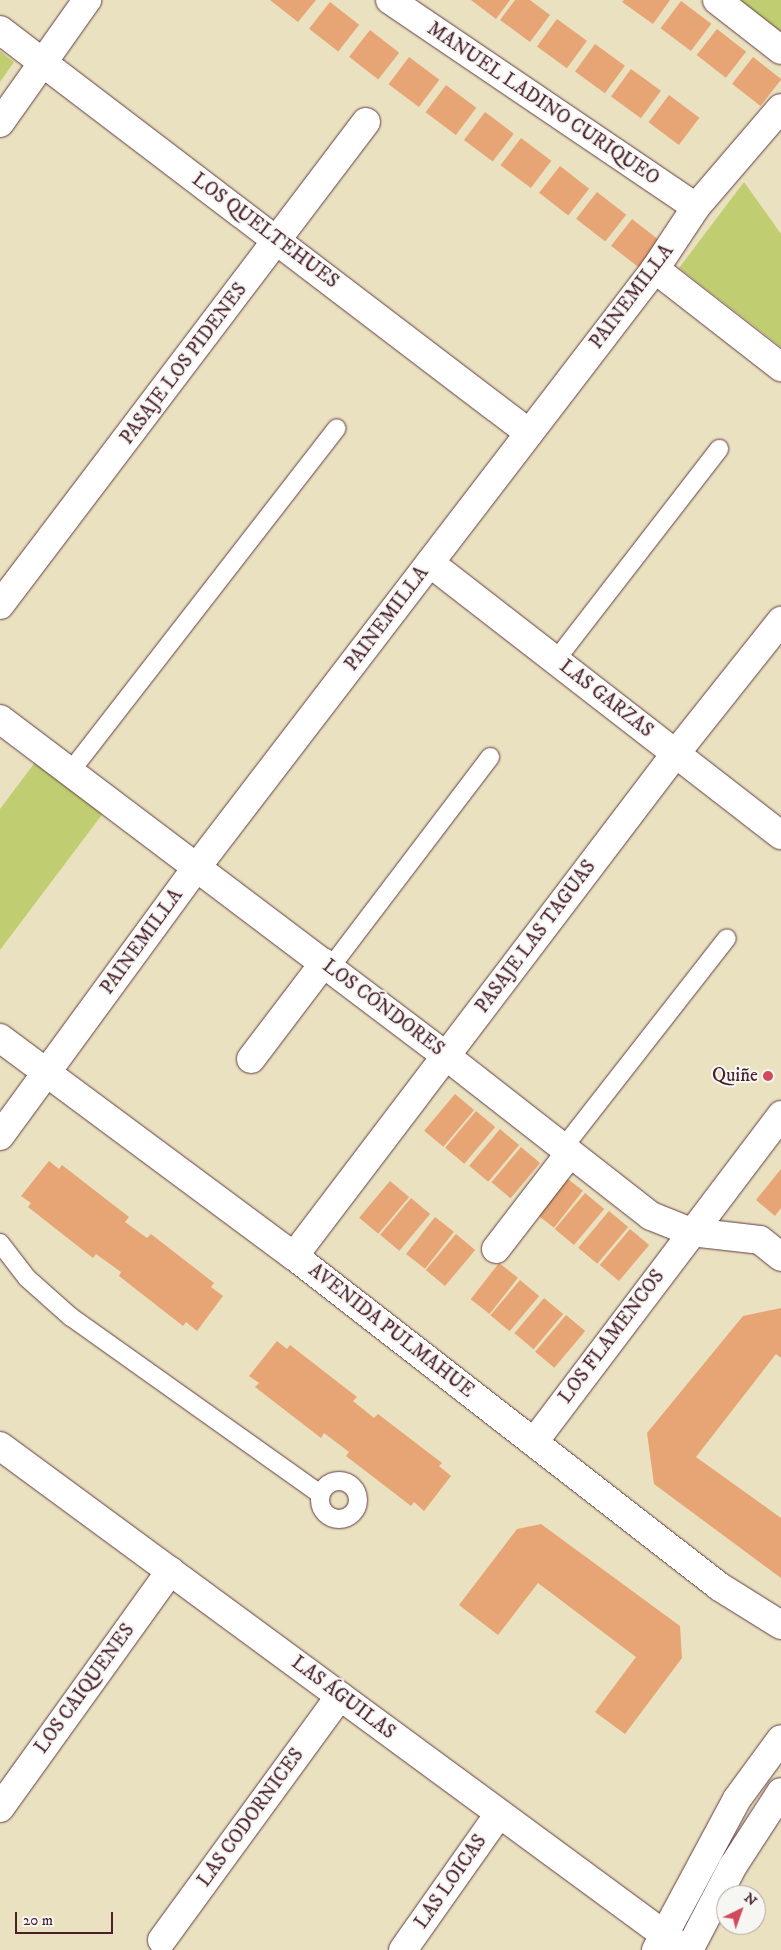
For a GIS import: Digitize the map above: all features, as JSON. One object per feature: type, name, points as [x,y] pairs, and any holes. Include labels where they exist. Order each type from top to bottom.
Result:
[{"type":"street","points":[[0,123],[87,0]]},
{"type":"street","name":"MANUEL LADINO CURIQUEO","points":[[390,0],[696,207]]},
{"type":"street","points":[[717,0],[781,50]]},
{"type":"street","name":"LOS QUELTEHUES","points":[[0,30],[529,433]]},
{"type":"street","name":"PAINEMILLA","points":[[0,1136],[196,868],[654,269],[696,207],[781,108]]},
{"type":"street","name":"PASAJE LOS PIDENES","points":[[0,605],[366,122]]},
{"type":"street","points":[[654,269],[781,368]]},
{"type":"street","name":"LAS GARZAS","points":[[430,563],[781,835]]},
{"type":"street","name":"PASAJE LAS TAGUAS","points":[[294,1256],[676,753],[781,621]]},
{"type":"street","name":"LOS CÓNDORES","points":[[0,719],[446,1056],[651,1216],[691,1232],[760,1240],[781,1257]]},
{"type":"street","points":[[251,1059],[327,966]]},
{"type":"street","name":"AVENIDA PULMAHUE","points":[[0,1038],[48,1071],[294,1256],[720,1587],[781,1625]]},
{"type":"street","name":"LOS FLAMENCOS","points":[[534,1442],[781,1115]]},
{"type":"street","points":[[496,1249],[567,1150]]},
{"type":"street","name":"LAS ÁGUILAS","points":[[2,1453],[170,1571],[340,1696],[499,1814],[668,1945]]},
{"type":"street","name":"LOS CAIQUENES","points":[[0,1808],[170,1571]]},
{"type":"street","name":"LAS CODORNICES","points":[[162,1940],[340,1696]]},
{"type":"street","points":[[668,1945],[737,1800],[781,1739]]},
{"type":"street","points":[[689,1950],[733,1866],[781,1792]]},
{"type":"street","name":"LAS LOICAS","points":[[403,1950],[499,1814]]},
{"type":"lane","points":[[70,772],[337,428]]},
{"type":"lane","points":[[556,660],[719,448]]},
{"type":"lane","points":[[327,966],[490,757]]},
{"type":"lane","points":[[567,1150],[727,938]]},
{"type":"lane","points":[[0,1243],[26,1278],[71,1317],[320,1494]]},
{"type":"green space","points":[[723,0],[781,0],[781,44]]},
{"type":"green space","points":[[0,51],[14,62],[0,82]]},
{"type":"green space","points":[[744,182],[781,234],[781,347],[679,268]]},
{"type":"green space","points":[[36,761],[104,812],[0,950],[0,809]]},
{"type":"building","points":[[270,0],[316,0],[298,22]]},
{"type":"building","points":[[471,0],[510,0],[496,19]]},
{"type":"building","points":[[515,0],[530,0],[550,15],[530,42],[500,20]]},
{"type":"building","points":[[624,0],[670,0],[653,24],[622,2]]},
{"type":"building","points":[[681,1],[711,24],[691,51],[661,28]]},
{"type":"building","points":[[330,2],[359,25],[338,52],[309,29]]},
{"type":"building","points":[[557,19],[587,41],[567,68],[537,47]]},
{"type":"building","points":[[717,29],[746,52],[726,78],[697,55]]},
{"type":"building","points":[[370,30],[399,53],[378,80],[349,57]]},
{"type":"building","points":[[595,44],[625,66],[605,93],[575,72]]},
{"type":"building","points":[[409,57],[439,80],[419,107],[389,84]]},
{"type":"building","points":[[753,57],[781,79],[760,106],[732,84]]},
{"type":"building","points":[[631,69],[661,91],[641,118],[611,97]]},
{"type":"building","points":[[446,85],[476,108],[456,135],[426,112]]},
{"type":"building","points":[[669,95],[699,118],[679,145],[649,122]]},
{"type":"building","points":[[485,112],[514,134],[493,162],[464,140]]},
{"type":"building","points":[[521,138],[551,161],[531,188],[501,165]]},
{"type":"building","points":[[560,166],[589,189],[568,216],[539,193]]},
{"type":"building","points":[[597,192],[626,215],[605,242],[576,219]]},
{"type":"building","points":[[632,219],[661,242],[640,269],[611,246]]},
{"type":"building","points":[[455,1094],[474,1110],[443,1147],[424,1131]]},
{"type":"building","points":[[476,1111],[495,1127],[464,1164],[445,1148]]},
{"type":"building","points":[[500,1129],[519,1145],[488,1182],[469,1166]]},
{"type":"building","points":[[521,1147],[540,1163],[511,1198],[491,1182]]},
{"type":"building","points":[[49,1161],[59,1169],[62,1165],[129,1217],[125,1222],[147,1238],[151,1234],[214,1283],[211,1287],[223,1296],[197,1331],[186,1322],[183,1326],[119,1276],[121,1272],[96,1254],[93,1258],[28,1207],[31,1203],[21,1196]]},
{"type":"building","points":[[781,1169],[781,1208],[775,1216],[756,1200]]},
{"type":"building","points":[[564,1176],[583,1191],[554,1228],[535,1213]]},
{"type":"building","points":[[390,1181],[409,1197],[378,1234],[359,1218]]},
{"type":"building","points":[[585,1193],[604,1209],[574,1245],[555,1229]]},
{"type":"building","points":[[411,1198],[430,1214],[399,1251],[380,1235]]},
{"type":"building","points":[[609,1211],[628,1227],[597,1264],[578,1248]]},
{"type":"building","points":[[435,1217],[454,1232],[425,1269],[406,1254]]},
{"type":"building","points":[[630,1229],[649,1245],[619,1281],[600,1265]]},
{"type":"building","points":[[456,1234],[475,1250],[445,1286],[426,1270]]},
{"type":"building","points":[[499,1263],[518,1278],[490,1314],[471,1299]]},
{"type":"building","points":[[520,1280],[539,1296],[510,1331],[490,1315]]},
{"type":"building","points":[[544,1298],[563,1314],[534,1349],[514,1333]]},
{"type":"building","points":[[781,1308],[781,1358],[776,1354],[696,1457],[781,1518],[781,1578],[654,1484],[647,1433],[743,1316]]},
{"type":"building","points":[[566,1315],[585,1331],[554,1368],[535,1352]]},
{"type":"building","points":[[277,1341],[287,1349],[290,1345],[357,1397],[353,1401],[374,1418],[378,1414],[442,1463],[439,1466],[451,1476],[424,1511],[414,1502],[411,1506],[346,1456],[349,1452],[324,1433],[321,1438],[255,1387],[259,1383],[249,1376]]},
{"type":"building","points":[[541,1524],[680,1626],[682,1658],[625,1734],[595,1712],[636,1657],[538,1583],[498,1635],[459,1605],[517,1529]]},
{"type":"place","name":"Quiñe","points":[[768,1076]]}]
